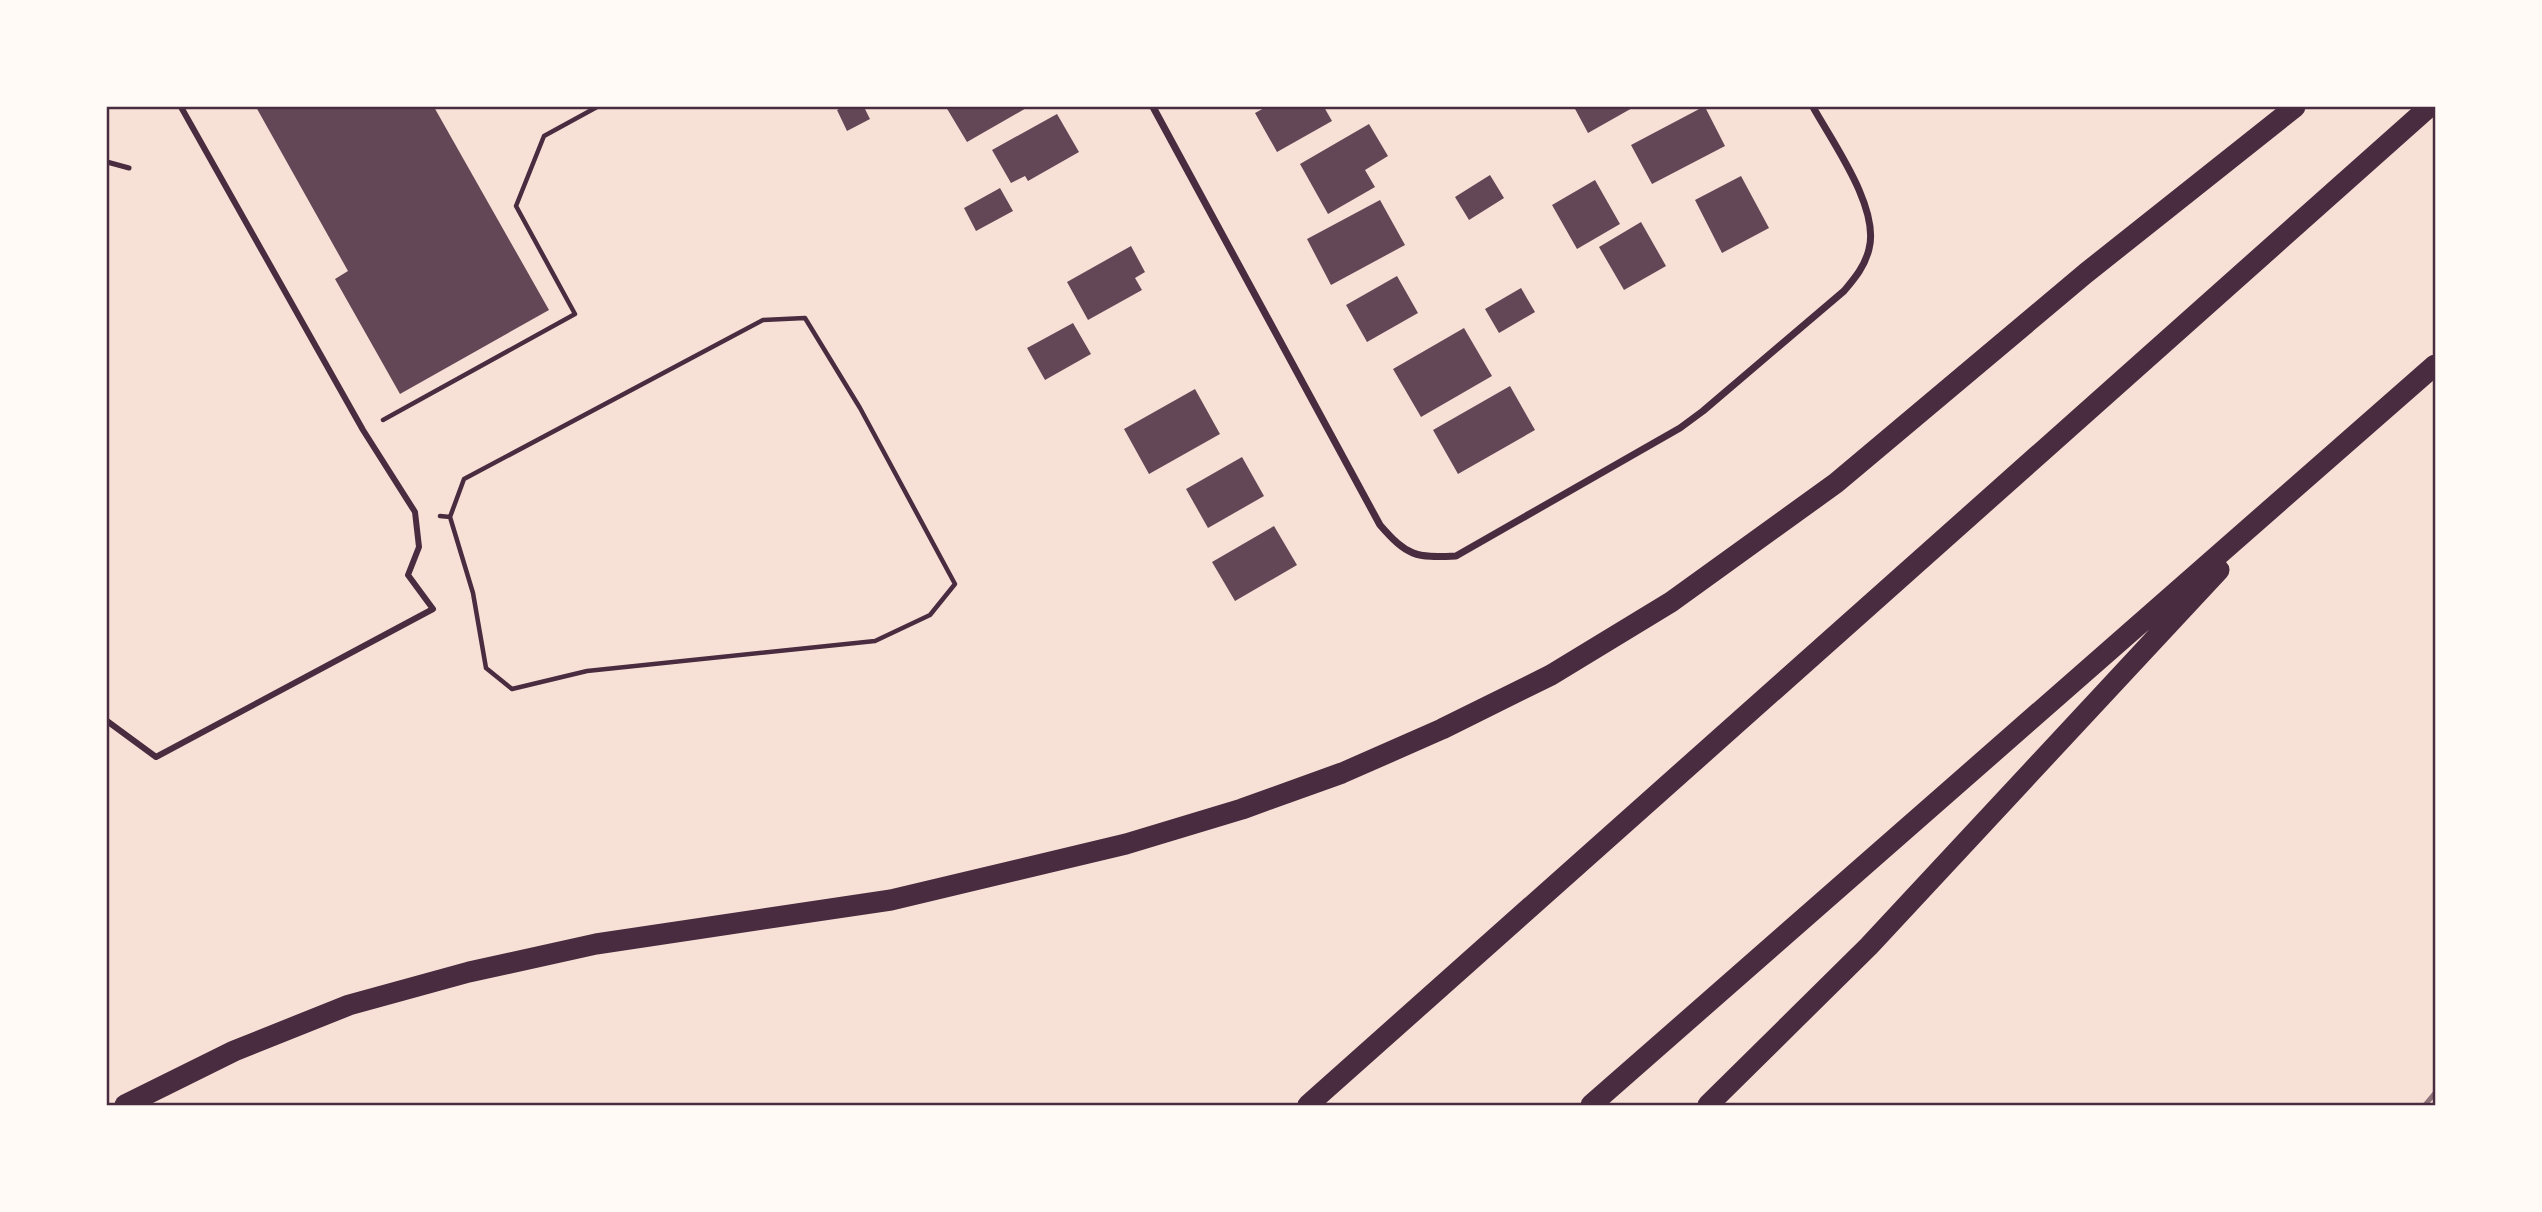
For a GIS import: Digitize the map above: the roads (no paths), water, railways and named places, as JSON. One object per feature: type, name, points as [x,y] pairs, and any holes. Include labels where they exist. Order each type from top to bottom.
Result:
[{"type":"highway","points":[[125,1105],[234,1051],[349,1004],[469,972],[596,944],[891,900],[1126,844],[1242,809],[1342,773],[1442,729],[1551,675],[1671,602],[1836,484],[2086,273],[2295,107]]},
{"type":"highway","points":[[1308,1105],[2430,107]]},
{"type":"highway","points":[[1591,1105],[2435,365]]},
{"type":"highway","points":[[1708,1105],[1869,946],[2299,485]]},
{"type":"street","points":[[107,721],[156,757],[433,609],[408,575],[419,547],[415,512],[363,430],[181,107]]},
{"type":"street","points":[[1153,107],[1381,524],[1397,544],[1425,558],[1456,556],[1680,428],[1844,290],[1861,270],[1869,250],[1872,228],[1868,209],[1813,107]]},
{"type":"lane","points":[[107,163],[129,169]]},
{"type":"railway","points":[[2425,1105],[2435,1093]]}]
